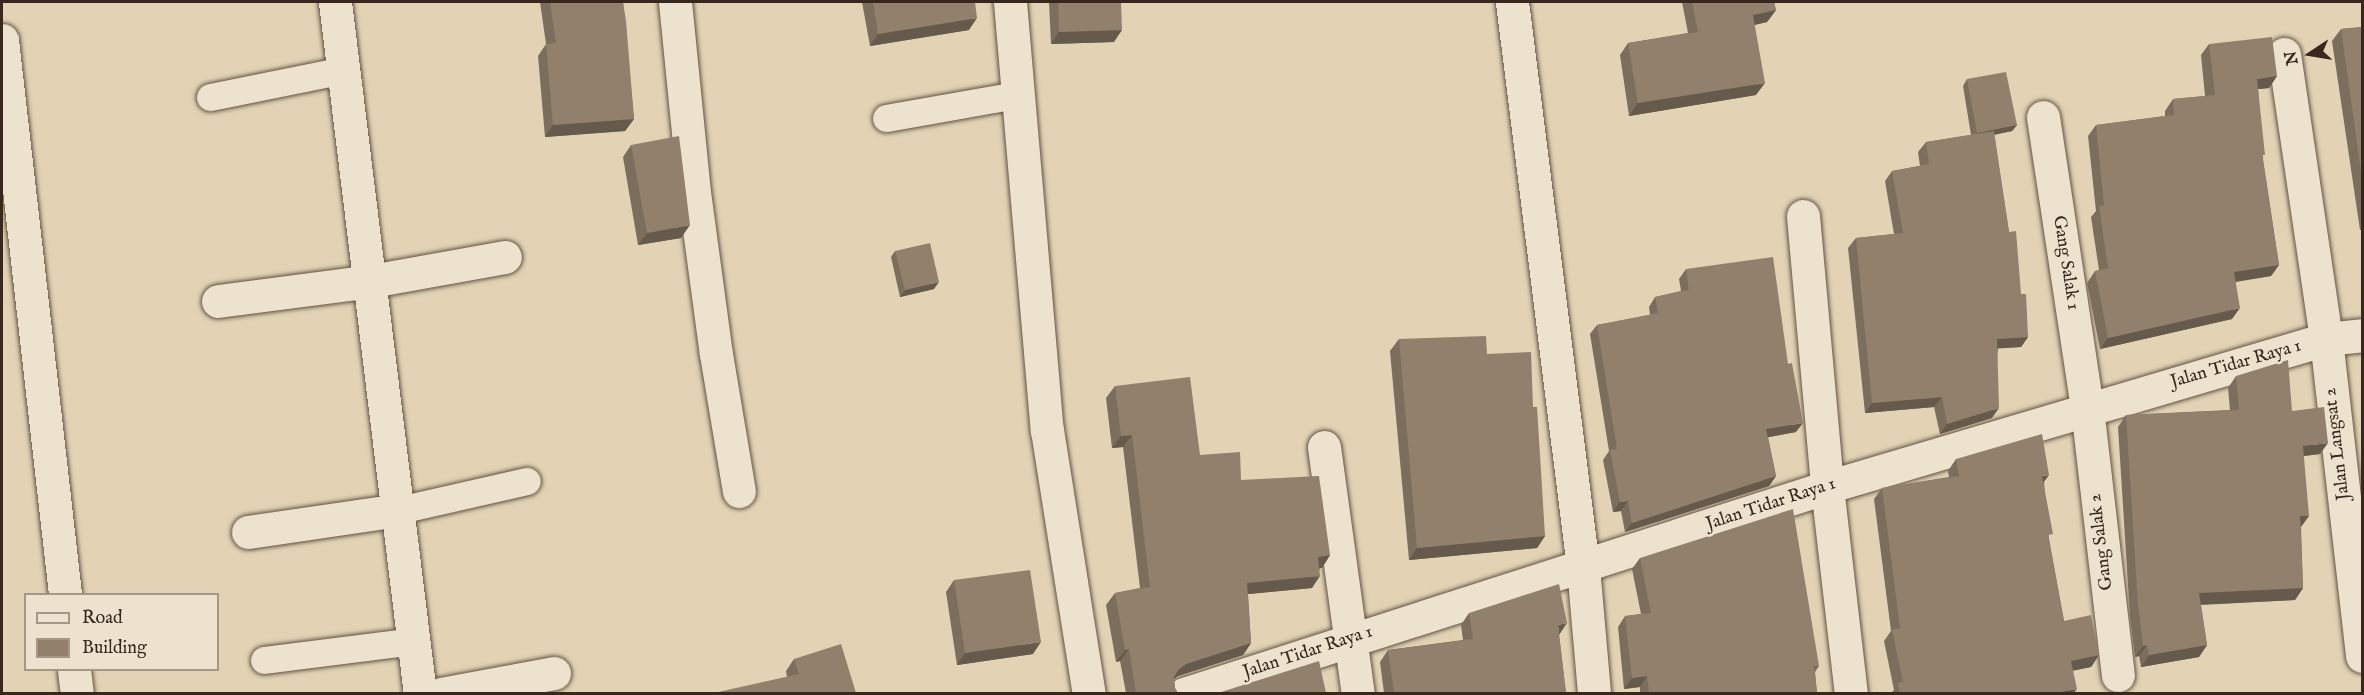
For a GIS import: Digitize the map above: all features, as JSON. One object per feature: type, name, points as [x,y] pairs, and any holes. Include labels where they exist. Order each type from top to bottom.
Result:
[{"type":"street","points":[[335,2],[420,693]]},
{"type":"street","points":[[675,2],[694,192],[716,354],[740,491]]},
{"type":"street","points":[[1010,2],[1047,430],[1089,693]]},
{"type":"street","points":[[1512,2],[1583,567],[1594,693]]},
{"type":"street","points":[[2,40],[65,593]]},
{"type":"street","name":"Jalan Langsat 2","points":[[2284,54],[2326,339],[2362,656]]},
{"type":"street","name":"Gang Salak 1","points":[[2043,117],[2087,408]]},
{"type":"street","points":[[1803,216],[1827,487],[1851,693]]},
{"type":"street","points":[[218,301],[371,281],[505,257]]},
{"type":"street","name":"Jalan Tidar Raya 1","points":[[1184,693],[1827,487],[2087,408],[2326,339],[2362,334]]},
{"type":"street","name":"Gang Salak 2","points":[[2087,408],[2118,675]]},
{"type":"street","points":[[1324,447],[1353,639],[1358,693]]},
{"type":"street","points":[[248,532],[399,510]]},
{"type":"street","points":[[74,671],[76,693]]},
{"type":"street","points":[[441,693],[554,674]]},
{"type":"lane","points":[[210,97],[344,70]]},
{"type":"lane","points":[[886,118],[1017,95]]},
{"type":"lane","points":[[399,510],[527,481]]},
{"type":"lane","points":[[264,660],[414,641]]},
{"type":"building","points":[[550,2],[623,2],[634,119],[553,125],[546,44],[556,43]]},
{"type":"building","points":[[873,2],[975,2],[977,18],[878,34]]},
{"type":"building","points":[[1058,2],[1121,2],[1122,30],[1059,32]]},
{"type":"building","points":[[1692,2],[1774,2],[1776,10],[1753,15],[1765,83],[1638,103],[1628,43],[1698,32]]},
{"type":"building","points":[[2362,27],[2362,179],[2341,29]]},
{"type":"building","points":[[2272,37],[2277,76],[2257,79],[2265,155],[2262,155],[2279,265],[2234,272],[2240,308],[2108,338],[2095,271],[2108,268],[2099,206],[2104,205],[2096,125],[2174,115],[2173,99],[2215,95],[2209,44]]},
{"type":"building","points":[[2006,72],[2017,125],[1977,133],[1967,79]]},
{"type":"building","points":[[1994,131],[2009,232],[2016,231],[2021,294],[2026,294],[2028,337],[1997,339],[1999,408],[1947,424],[1942,397],[1872,403],[1856,238],[1903,233],[1892,171],[1929,164],[1926,142]]},
{"type":"building","points":[[679,136],[690,225],[647,233],[631,145]]},
{"type":"building","points":[[930,243],[939,282],[905,290],[895,251]]},
{"type":"building","points":[[1773,257],[1788,364],[1792,363],[1803,423],[1766,429],[1776,476],[1632,523],[1628,501],[1620,502],[1610,450],[1617,449],[1597,325],[1658,313],[1655,297],[1689,290],[1686,269]]},
{"type":"building","points":[[1486,336],[1487,354],[1531,352],[1533,407],[1537,407],[1545,536],[1417,548],[1399,339]]},
{"type":"building","points":[[2288,360],[2292,411],[2324,407],[2328,443],[2303,446],[2309,516],[2300,516],[2303,588],[2199,593],[2207,645],[2149,655],[2147,645],[2143,646],[2138,605],[2126,415],[2239,410],[2236,376]]},
{"type":"building","points":[[1190,377],[1200,455],[1240,452],[1241,480],[1319,476],[1330,555],[1318,557],[1320,576],[1247,583],[1251,643],[1186,664],[1178,670],[1174,677],[1178,693],[1136,693],[1129,649],[1125,650],[1115,593],[1150,587],[1132,435],[1121,436],[1115,386]]},
{"type":"building","points":[[2042,434],[2049,475],[2042,476],[2053,534],[2048,535],[2064,621],[2091,615],[2099,655],[2071,661],[2077,689],[2056,693],[1900,693],[1898,683],[1903,682],[1892,630],[1900,628],[1882,488],[1959,476],[1956,459]]},
{"type":"building","points":[[1793,509],[1819,666],[1814,666],[1817,693],[1649,693],[1647,676],[1632,678],[1625,616],[1651,613],[1640,558]]},
{"type":"building","points":[[1030,570],[1041,642],[965,653],[954,580]]},
{"type":"building","points":[[1559,584],[1567,623],[1558,625],[1566,693],[1394,693],[1388,650],[1473,639],[1469,613]]},
{"type":"building","points":[[841,644],[856,693],[714,693],[799,674],[794,659]]},
{"type":"building","points":[[1319,661],[1326,693],[1218,693]]}]
